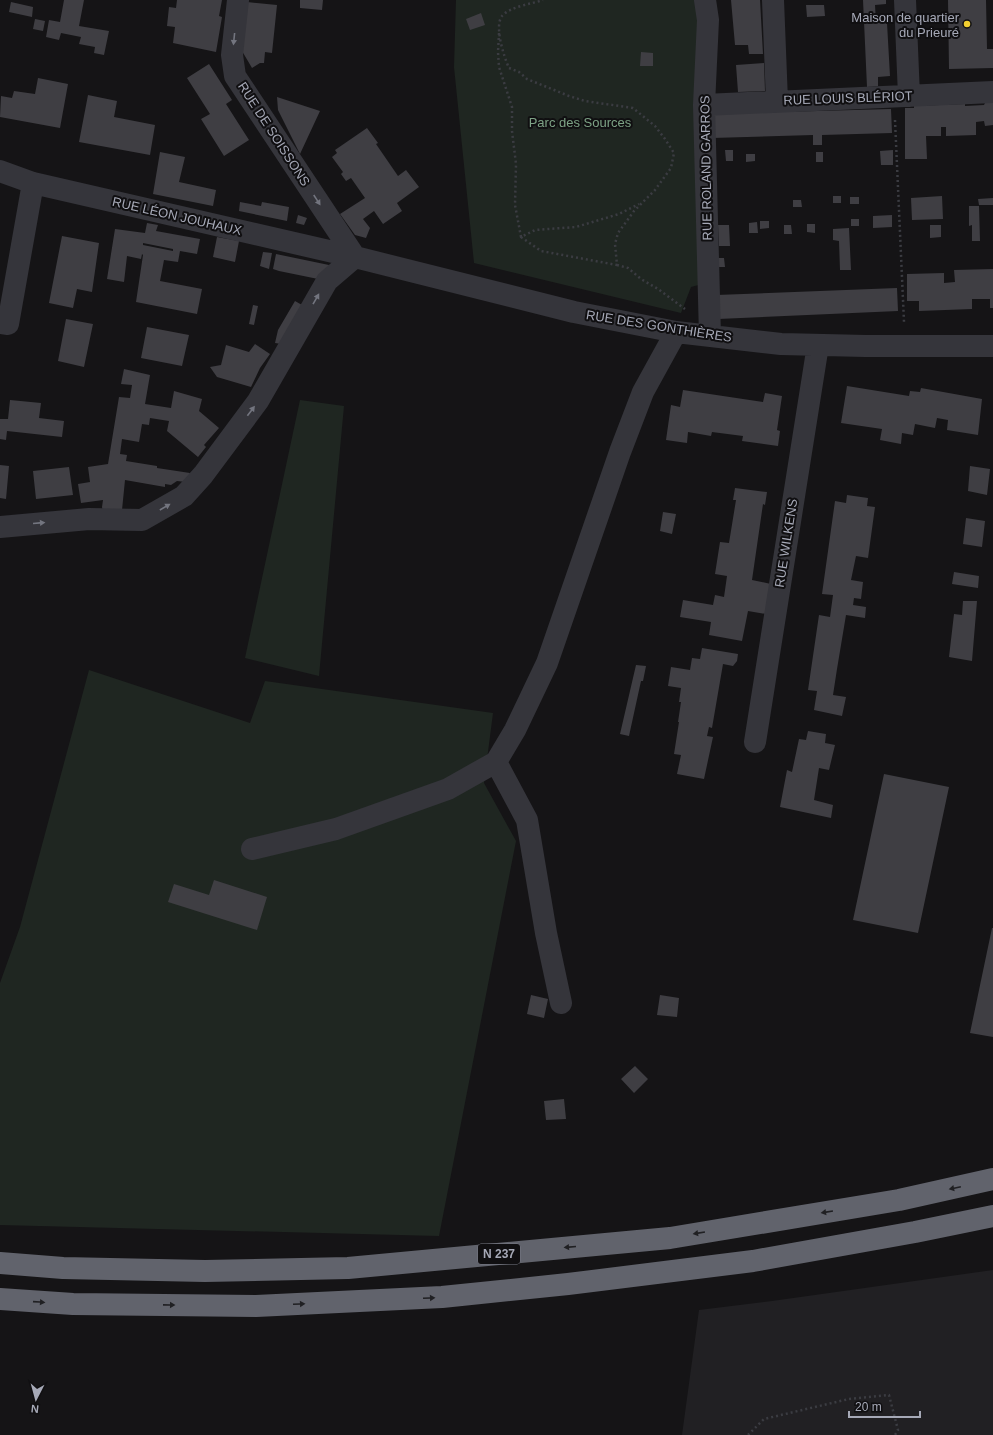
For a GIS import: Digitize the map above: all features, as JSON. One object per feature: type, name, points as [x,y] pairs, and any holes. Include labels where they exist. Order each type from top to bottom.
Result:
[{"type":"highway","name":"N 237","points":[[0,1263],[63,1268],[197,1271],[348,1268],[670,1238],[899,1200],[993,1179]]},
{"type":"highway","points":[[0,1299],[73,1304],[256,1306],[442,1297],[568,1284],[753,1261],[915,1232],[993,1216]]},
{"type":"street","name":"RUE DE SOISSONS","points":[[238,0],[232,55],[235,76],[355,257]]},
{"type":"street","name":"RUE ROLAND GARROS","points":[[705,0],[708,20],[704,105],[710,333]]},
{"type":"street","points":[[773,0],[777,102]]},
{"type":"street","points":[[902,96],[905,0]]},
{"type":"street","name":"RUE LOUIS BLÉRIOT","points":[[704,105],[993,92]]},
{"type":"street","name":"RUE LÉON JOUHAUX","points":[[0,171],[33,182],[355,257]]},
{"type":"street","points":[[0,324],[8,324],[33,182]]},
{"type":"street","name":"RUE DES GONTHIÈRES","points":[[355,257],[574,312],[676,332],[710,333],[781,344],[993,346]]},
{"type":"street","points":[[0,527],[88,519],[142,520],[184,496],[203,475],[258,401],[327,281],[355,257]]},
{"type":"street","points":[[252,849],[336,829],[448,788],[496,762],[515,730],[547,663],[620,452],[643,392],[676,332]]},
{"type":"street","name":"RUE WILKENS","points":[[755,742],[818,345]]},
{"type":"street","points":[[496,762],[527,820],[546,933],[560,1003]]},
{"type":"path","points":[[544,0],[512,10],[502,16],[499,26],[499,67],[512,107],[512,131],[516,164],[515,205],[521,237],[541,251],[628,268],[641,279],[676,301],[710,333]]},
{"type":"path","points":[[499,26],[502,47],[509,68],[519,72],[527,79],[569,96],[585,101],[633,108],[655,126],[674,153],[671,168],[655,190],[634,211],[618,233],[614,244],[617,265]]},
{"type":"path","points":[[902,96],[904,323]]},
{"type":"path","points":[[521,237],[535,230],[576,227],[619,214],[643,202]]},
{"type":"path","points":[[748,1435],[764,1419],[849,1400],[889,1395],[898,1430],[895,1435]]},
{"type":"shaded area","points":[[993,1270],[993,1435],[682,1435],[699,1310]]},
{"type":"green space","name":"Parc des Sources","points":[[456,0],[695,0],[698,15],[702,284],[691,287],[681,313],[474,263],[454,67]]},
{"type":"green space","points":[[300,400],[344,406],[319,676],[245,658]]},
{"type":"green space","points":[[89,670],[250,723],[265,681],[493,713],[484,783],[516,841],[439,1236],[0,1225],[0,983],[20,927]]},
{"type":"building","points":[[64,0],[84,0],[79,26],[109,31],[104,55],[94,53],[95,47],[79,44],[81,37],[61,33],[59,40],[46,37],[49,20],[60,22]]},
{"type":"building","points":[[177,0],[222,0],[219,16],[222,17],[216,52],[173,43],[175,27],[167,26],[169,7],[176,8]]},
{"type":"building","points":[[300,0],[323,0],[322,10],[300,8]]},
{"type":"building","points":[[731,0],[760,0],[763,54],[749,54],[748,45],[735,45]]},
{"type":"building","points":[[863,0],[886,0],[886,4],[875,5],[876,23],[887,23],[890,76],[878,77],[878,86],[867,87]]},
{"type":"building","name":"Maison de quartier du Prieuré","points":[[948,0],[986,0],[987,49],[993,49],[993,68],[949,69]]},
{"type":"building","points":[[11,2],[33,7],[32,17],[9,12]]},
{"type":"building","points":[[247,2],[277,5],[272,53],[265,52],[264,63],[260,63],[252,68],[242,51]]},
{"type":"building","points":[[806,5],[824,5],[825,16],[807,17]]},
{"type":"building","points":[[481,13],[485,25],[470,30],[466,19]]},
{"type":"building","points":[[35,19],[45,21],[43,31],[33,29]]},
{"type":"building","points":[[641,52],[653,53],[653,66],[640,66]]},
{"type":"building","points":[[764,63],[765,91],[738,92],[736,65]]},
{"type":"building","points":[[209,64],[232,100],[226,104],[249,140],[224,156],[201,119],[210,114],[187,78]]},
{"type":"building","points":[[38,78],[68,84],[60,128],[0,117],[1,96],[12,98],[14,91],[35,94]]},
{"type":"building","points":[[88,95],[117,101],[114,117],[155,125],[150,155],[79,142]]},
{"type":"building","points":[[277,97],[320,111],[300,154],[278,110]]},
{"type":"building","points":[[985,103],[993,103],[993,125],[985,126],[984,121],[976,122],[976,135],[946,136],[946,127],[941,127],[941,136],[926,136],[927,159],[905,159],[905,108],[914,108],[914,106],[965,104],[965,106],[984,105]]},
{"type":"building","points":[[891,109],[892,133],[822,135],[822,145],[813,145],[813,135],[712,138],[712,114]]},
{"type":"building","points":[[367,128],[398,176],[406,170],[419,187],[397,203],[402,211],[383,224],[374,211],[363,219],[370,228],[366,238],[355,235],[340,214],[365,198],[351,178],[346,181],[341,174],[343,172],[332,157],[337,153],[335,150]]},
{"type":"building","points":[[725,150],[733,150],[733,161],[726,161]]},
{"type":"building","points":[[893,150],[893,165],[881,165],[880,151]]},
{"type":"building","points":[[160,152],[185,157],[179,182],[216,190],[213,206],[153,194]]},
{"type":"building","points":[[816,152],[823,152],[823,162],[816,162]]},
{"type":"building","points":[[746,154],[755,154],[755,161],[746,162]]},
{"type":"building","points":[[833,196],[841,196],[841,203],[833,203]]},
{"type":"building","points":[[942,196],[943,219],[912,220],[911,198]]},
{"type":"building","points":[[850,197],[859,197],[859,204],[850,204]]},
{"type":"building","points":[[993,198],[993,205],[979,205],[978,199]]},
{"type":"building","points":[[793,200],[801,200],[802,207],[793,207]]},
{"type":"building","points":[[240,202],[261,206],[262,202],[289,207],[287,221],[239,211]]},
{"type":"building","points":[[969,206],[979,206],[980,241],[972,241],[972,225],[969,226]]},
{"type":"building","points":[[298,215],[307,218],[304,225],[296,223]]},
{"type":"building","points":[[892,215],[892,227],[873,228],[873,216]]},
{"type":"building","points":[[851,219],[859,219],[859,226],[851,226]]},
{"type":"building","points":[[760,221],[769,221],[769,228],[760,229]]},
{"type":"building","points":[[757,222],[758,233],[749,233],[749,223]]},
{"type":"building","points":[[147,223],[158,225],[156,231],[200,239],[197,254],[180,251],[178,262],[164,260],[160,281],[202,289],[197,314],[136,302],[142,254],[141,259],[127,256],[124,282],[107,279],[115,229],[145,233]],"holes":[[[143,243],[173,249],[173,251],[143,245]]]},
{"type":"building","points":[[807,224],[815,224],[815,233],[807,232]]},
{"type":"building","points":[[718,225],[729,225],[730,246],[719,246]]},
{"type":"building","points":[[784,225],[791,225],[792,234],[784,234]]},
{"type":"building","points":[[930,225],[941,225],[941,237],[930,238]]},
{"type":"building","points":[[849,228],[851,270],[840,270],[839,241],[833,240],[833,229]]},
{"type":"building","points":[[62,236],[99,243],[92,292],[77,289],[73,308],[49,303]]},
{"type":"building","points":[[217,237],[239,241],[235,262],[213,257]]},
{"type":"building","points":[[263,252],[272,253],[269,269],[260,266]]},
{"type":"building","points":[[276,254],[329,266],[323,280],[279,271],[273,269]]},
{"type":"building","points":[[718,258],[724,258],[725,267],[718,267]]},
{"type":"building","points":[[993,269],[993,308],[990,308],[990,299],[972,299],[972,309],[919,311],[919,301],[907,301],[907,274],[944,273],[944,283],[955,282],[954,270]]},
{"type":"building","points":[[897,288],[898,311],[718,319],[716,295]]},
{"type":"building","points":[[295,301],[309,309],[288,345],[275,343],[278,330]]},
{"type":"building","points":[[253,305],[258,306],[254,325],[249,324]]},
{"type":"building","points":[[66,319],[93,324],[84,367],[58,361]]},
{"type":"building","points":[[147,327],[189,335],[182,366],[141,358]]},
{"type":"building","points":[[255,344],[270,354],[260,368],[251,387],[217,377],[210,367],[221,365],[226,345],[249,352]]},
{"type":"building","points":[[124,369],[150,375],[145,404],[171,408],[174,391],[202,399],[199,411],[219,428],[204,445],[206,447],[198,457],[167,431],[169,421],[150,418],[149,425],[142,424],[139,442],[122,439],[120,454],[127,455],[126,461],[190,473],[189,479],[186,482],[177,481],[171,485],[165,484],[165,487],[125,480],[122,510],[103,512],[103,500],[81,503],[78,484],[90,482],[88,467],[108,464],[119,397],[130,398],[132,385],[121,384]]},
{"type":"building","points":[[847,386],[909,396],[910,391],[920,392],[921,388],[982,399],[978,435],[947,430],[948,420],[937,418],[935,428],[915,424],[913,435],[902,433],[901,444],[880,440],[882,429],[841,423]]},
{"type":"building","points":[[683,390],[763,402],[765,393],[782,396],[777,430],[780,431],[778,446],[742,441],[743,436],[712,432],[711,436],[688,432],[687,443],[666,440],[671,405],[680,407]]},
{"type":"building","points":[[10,400],[41,403],[39,418],[64,421],[62,437],[7,431],[6,440],[0,439],[0,419],[8,419]]},
{"type":"building","points":[[0,465],[9,466],[6,499],[0,498]]},
{"type":"building","points":[[970,466],[990,469],[987,495],[968,491]]},
{"type":"building","points":[[69,467],[73,495],[36,499],[33,471]]},
{"type":"building","points":[[735,488],[767,492],[765,505],[763,504],[752,580],[771,584],[766,614],[748,611],[742,641],[709,635],[711,622],[680,617],[683,600],[713,605],[715,595],[724,597],[727,576],[715,574],[720,542],[729,543],[736,500],[733,500]]},
{"type":"building","points":[[847,495],[868,498],[867,506],[875,507],[868,558],[856,556],[851,580],[863,582],[861,599],[854,598],[853,605],[866,607],[865,618],[846,615],[833,695],[846,697],[842,716],[814,710],[817,691],[808,690],[819,615],[830,617],[833,595],[822,594],[835,501],[846,503]]},
{"type":"building","points":[[663,512],[676,514],[672,534],[660,531]]},
{"type":"building","points":[[966,518],[985,521],[982,547],[963,544]]},
{"type":"building","points":[[954,572],[979,576],[978,588],[952,584]]},
{"type":"building","points":[[963,601],[977,601],[972,661],[949,657],[954,614],[962,615]]},
{"type":"building","points":[[702,648],[738,654],[737,661],[733,666],[723,664],[712,728],[709,727],[707,736],[713,737],[704,779],[677,774],[681,755],[674,754],[679,722],[681,688],[668,686],[671,667],[690,670],[692,658],[700,659]]},
{"type":"building","points":[[636,665],[646,666],[643,681],[641,681],[629,736],[620,734]]},
{"type":"building","points":[[808,731],[826,734],[825,743],[835,745],[829,770],[819,768],[814,800],[833,805],[831,818],[780,807],[787,770],[792,772],[799,739],[806,740]]},
{"type":"building","points":[[884,774],[949,787],[918,933],[853,920]]},
{"type":"building","points":[[214,880],[267,897],[257,930],[168,902],[174,884],[209,895]]},
{"type":"building","points":[[993,928],[993,1037],[970,1033]]},
{"type":"building","points":[[531,995],[548,999],[544,1018],[527,1014]]},
{"type":"building","points":[[660,995],[679,998],[677,1017],[657,1015]]},
{"type":"building","points":[[635,1066],[648,1079],[634,1093],[621,1079]]},
{"type":"building","points":[[564,1099],[566,1119],[546,1120],[544,1101]]},
{"type":"place","name":"Maison de quartier du Prieuré","points":[[967,24]]}]
